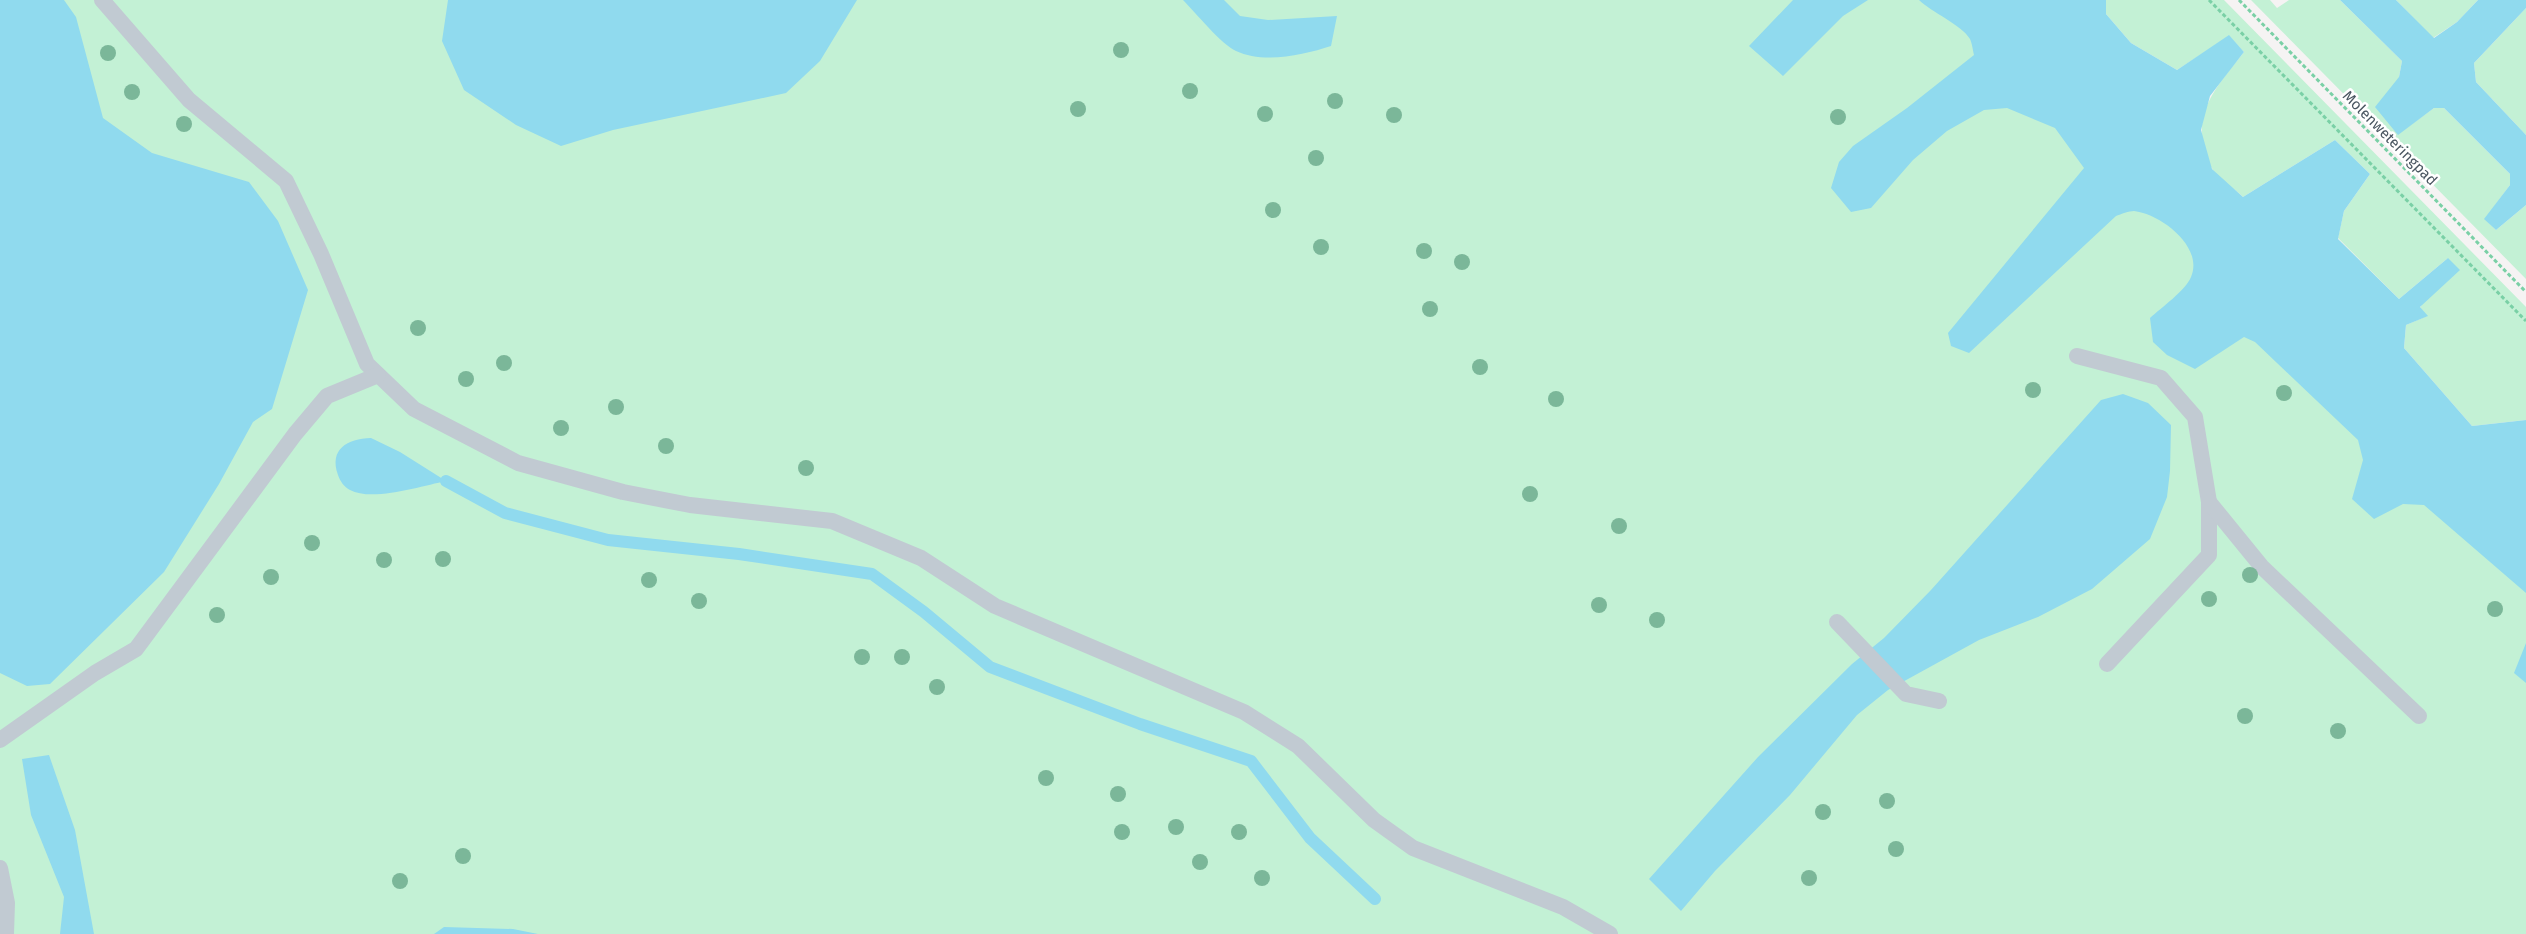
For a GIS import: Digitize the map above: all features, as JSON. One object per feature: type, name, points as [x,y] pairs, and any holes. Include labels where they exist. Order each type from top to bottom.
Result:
[{"type":"lane","points":[[102,0],[189,100],[286,181],[321,254],[367,364],[414,409],[518,463],[623,492],[690,505],[832,521],[921,558],[995,606],[1244,712],[1298,746],[1374,820],[1413,848],[1564,907],[1610,934]]},
{"type":"lane","points":[[2077,356],[2161,378],[2194,417],[2209,502],[2209,555],[2107,664]]},
{"type":"lane","points":[[0,740],[95,673],[136,649],[295,434],[327,396],[378,375]]},
{"type":"lane","points":[[2209,502],[2262,567],[2419,716]]},
{"type":"lane","points":[[1837,622],[1906,694],[1939,701]]},
{"type":"lane","points":[[0,868],[7,903],[6,934]]},
{"type":"path","points":[[2209,0],[2526,321]]},
{"type":"path","name":"Molenweteringpad","points":[[2239,0],[2526,292]]},
{"type":"green space","points":[[0,0],[1962,0],[2526,551],[2526,934],[0,934]]},
{"type":"green space","points":[[2106,0],[2224,0],[2526,307],[2526,420],[2472,426],[2404,348],[2406,325],[2427,316],[2420,308],[2448,258],[2399,299],[2338,238],[2344,211],[2370,174],[2335,140],[2243,197],[2221,179],[2211,167],[2204,149],[2202,133],[2207,105],[2223,79],[2244,52],[2229,36],[2177,70],[2131,43],[2106,14]]},
{"type":"green space","points":[[2251,0],[2270,0],[2277,8],[2289,0],[2340,0],[2402,61],[2399,77],[2398,134],[2434,108],[2444,108],[2510,174],[2510,185],[2485,219],[2496,230],[2526,205],[2526,279]]},
{"type":"green space","points":[[2396,0],[2478,0],[2457,22],[2433,38]]},
{"type":"green space","points":[[2526,8],[2526,135],[2476,82],[2474,63]]},
{"type":"water","points":[[0,0],[64,0],[76,17],[103,118],[152,153],[249,182],[278,221],[308,290],[272,409],[253,422],[219,484],[164,572],[50,684],[27,686],[0,673]]},
{"type":"water","points":[[448,0],[857,0],[820,61],[786,93],[613,130],[561,146],[516,125],[464,90],[442,41]]},
{"type":"water","points":[[1183,0],[1224,0],[1240,16],[1268,20],[1337,16],[1331,46],[1284,57],[1271,58],[1247,55],[1230,48]]},
{"type":"water","points":[[1793,0],[1868,0],[1843,16],[1783,76],[1749,46]]},
{"type":"water","points":[[1919,0],[2106,0],[2106,14],[2131,43],[2177,70],[2229,35],[2244,52],[2210,96],[2201,130],[2212,169],[2243,197],[2335,140],[2370,174],[2344,211],[2338,239],[2399,299],[2448,258],[2460,270],[2420,307],[2428,316],[2406,325],[2404,348],[2472,426],[2526,420],[2526,593],[2424,505],[2403,504],[2374,519],[2352,499],[2363,460],[2358,440],[2255,342],[2244,337],[2195,369],[2167,355],[2153,342],[2150,318],[2184,287],[2191,277],[2193,266],[2191,254],[2178,234],[2156,218],[2145,213],[2134,211],[2116,216],[1969,353],[1951,346],[1948,333],[2084,168],[2055,128],[2007,108],[1984,110],[1947,131],[1913,160],[1871,208],[1851,212],[1831,188],[1839,162],[1853,146],[1907,108],[1974,55],[1971,41],[1966,34]]},
{"type":"water","points":[[2340,0],[2396,0],[2434,38],[2457,22],[2478,0],[2526,0],[2526,8],[2474,63],[2476,82],[2526,135],[2526,205],[2496,230],[2484,219],[2510,185],[2510,174],[2444,108],[2434,108],[2398,135],[2375,107],[2399,77],[2402,61]]},
{"type":"water","points":[[2123,394],[2148,403],[2171,425],[2170,471],[2167,497],[2150,539],[2092,589],[2038,617],[1979,640],[1888,690],[1857,715],[1790,795],[1715,871],[1681,911],[1649,879],[1758,757],[1852,664],[1884,638],[1931,590],[2101,400]]},
{"type":"water","points":[[371,438],[400,452],[446,481],[384,494],[359,493],[350,490],[342,484],[338,475],[336,458],[338,452],[348,443]]},
{"type":"water","points":[[2526,643],[2526,683],[2514,673]]},
{"type":"water","points":[[49,755],[75,830],[94,934],[60,934],[64,897],[31,815],[22,759]]},
{"type":"water","points":[[444,927],[513,929],[538,934],[434,934]]},
{"type":"waterway","points":[[446,481],[505,513],[608,540],[739,554],[872,574],[924,612],[990,667],[1140,724],[1251,761],[1310,838],[1375,899]]}]
